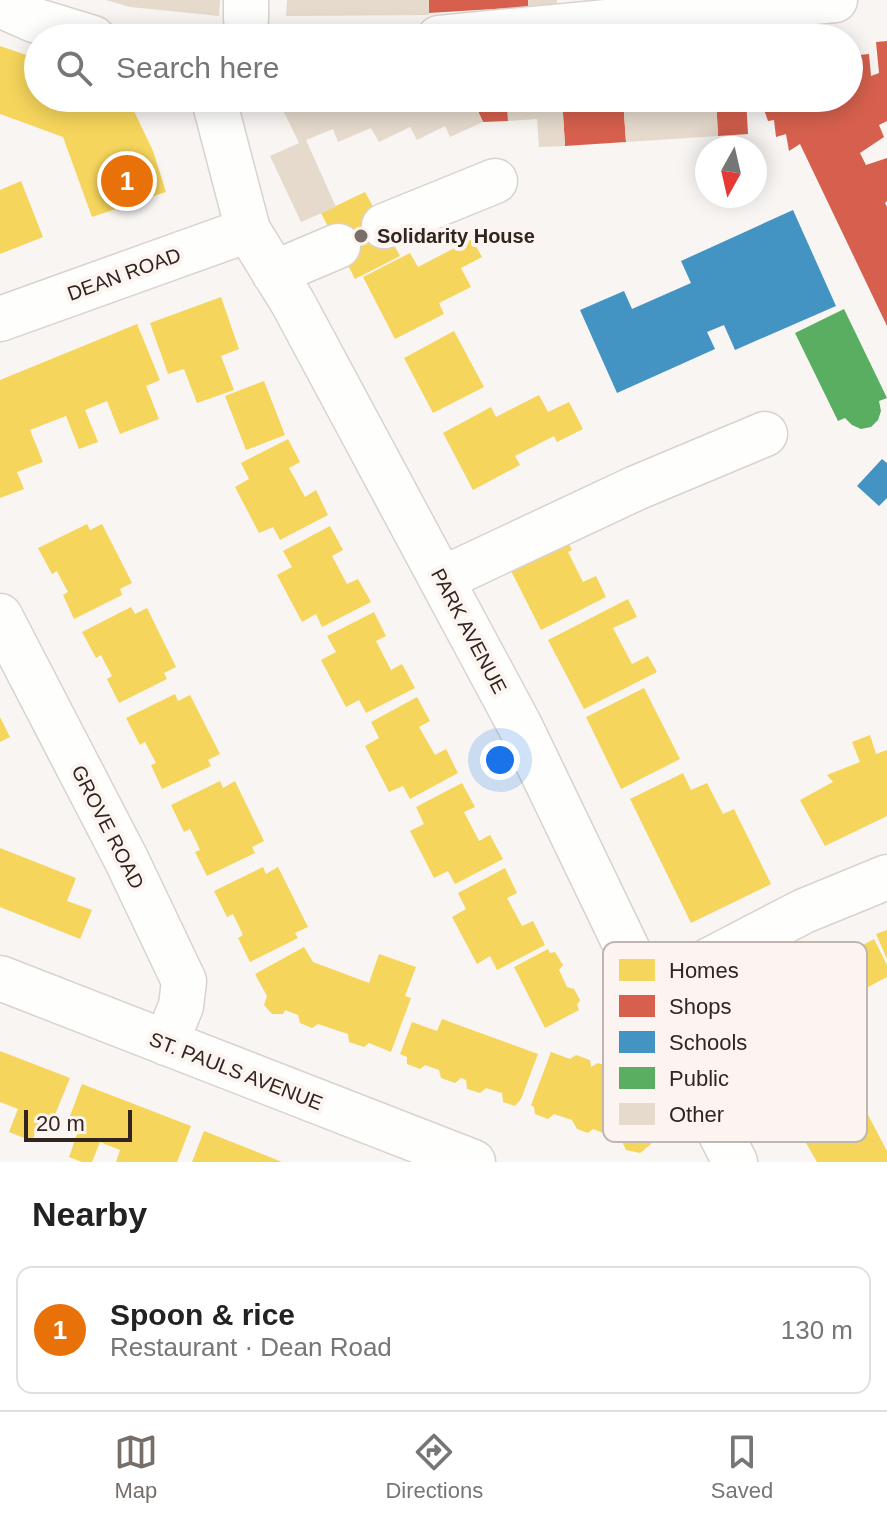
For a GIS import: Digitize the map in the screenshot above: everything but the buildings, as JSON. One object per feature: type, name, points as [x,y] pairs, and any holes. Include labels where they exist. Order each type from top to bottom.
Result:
[{"type":"street","points":[[559,24],[713,6],[835,0]]},
{"type":"street","points":[[0,5],[47,24]]},
{"type":"street","name":"PARK AVENUE","points":[[217,112],[248,230],[293,303],[520,726],[624,942]]},
{"type":"street","points":[[384,226],[495,181]]},
{"type":"street","name":"DEAN ROAD","points":[[0,319],[248,230]]},
{"type":"street","points":[[274,273],[338,246]]},
{"type":"street","points":[[442,579],[636,488],[765,434]]},
{"type":"street","name":"GROVE ROAD","points":[[0,616],[126,859],[184,981],[181,1006],[166,1043]]},
{"type":"street","points":[[744,942],[804,911],[887,877]]},
{"type":"street","name":"ST. PAULS AVENUE","points":[[0,978],[473,1162]]},
{"type":"street","name":"PARK AVENUE","points":[[725,1142],[735,1162]]},
{"type":"place","name":"Spoon & rice","points":[[127,181]]},
{"type":"place","name":"Solidarity House","points":[[361,236]]}]
